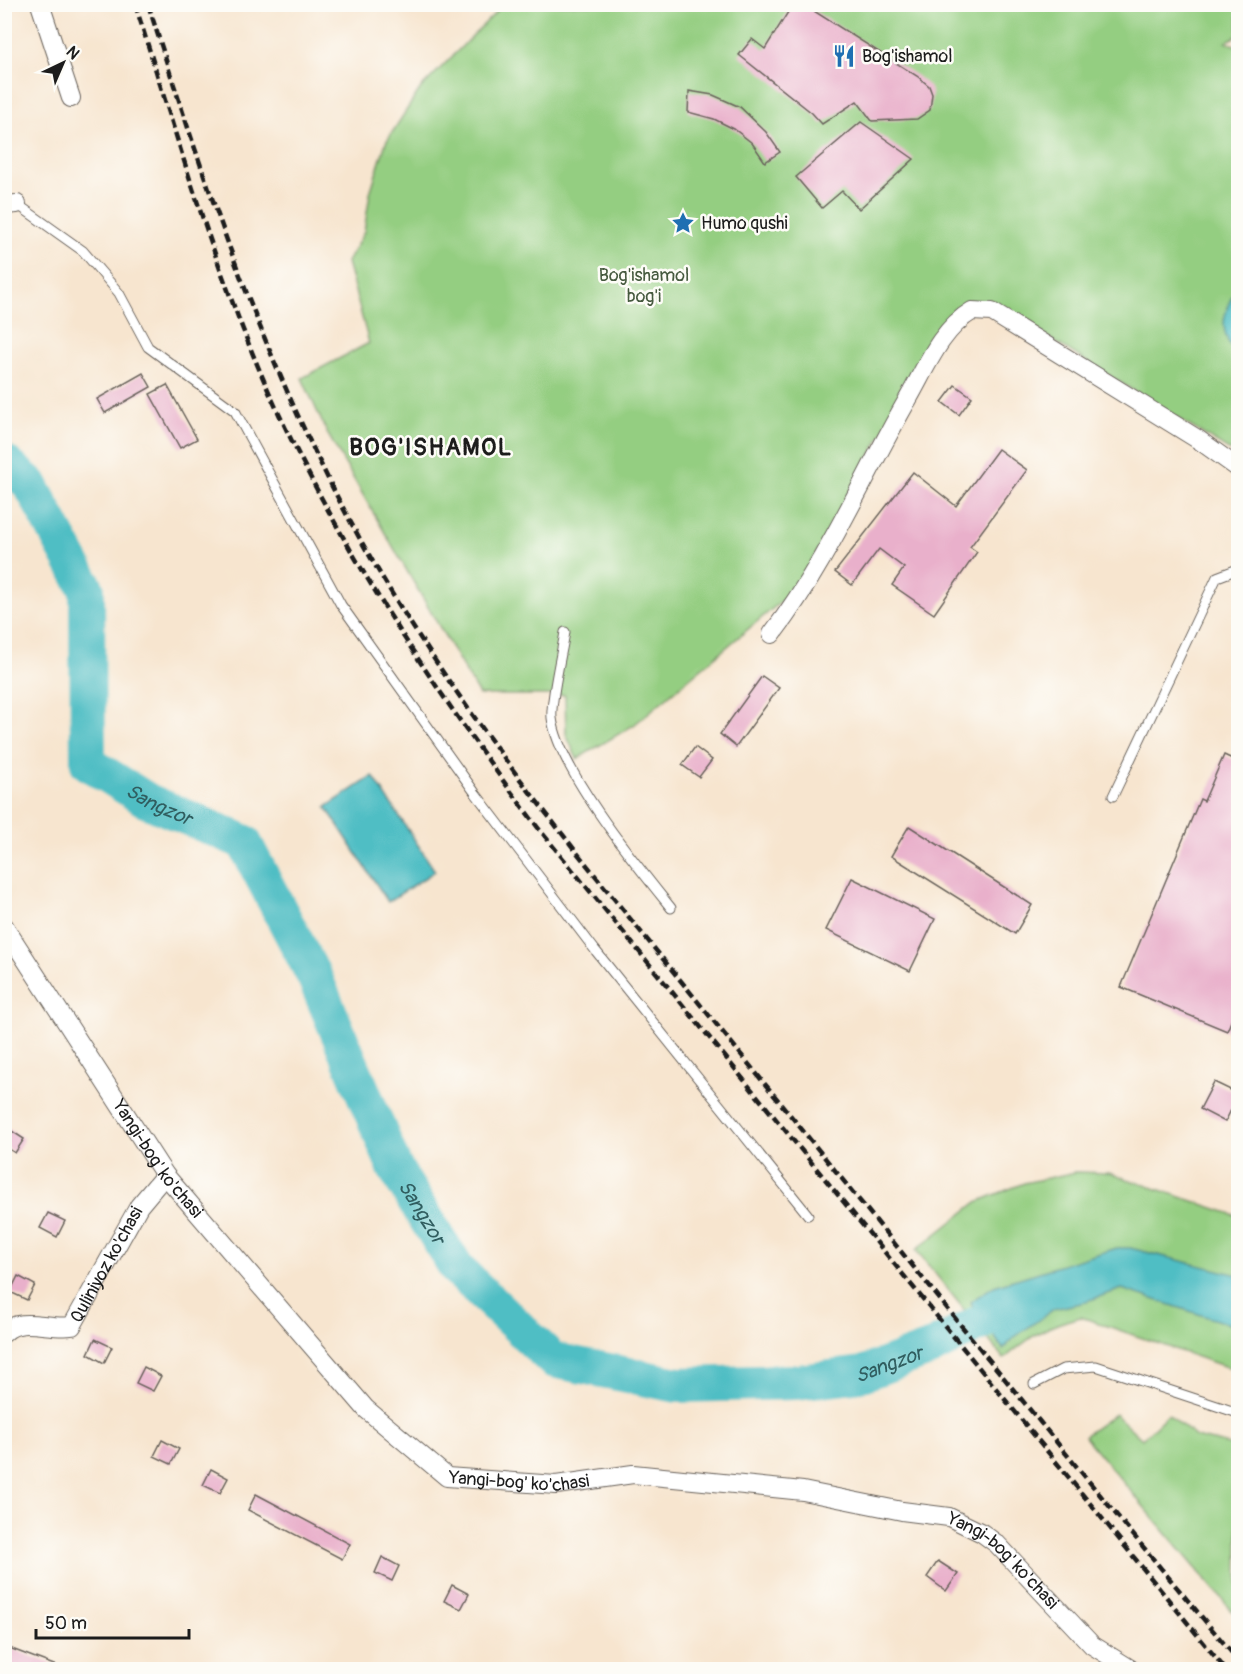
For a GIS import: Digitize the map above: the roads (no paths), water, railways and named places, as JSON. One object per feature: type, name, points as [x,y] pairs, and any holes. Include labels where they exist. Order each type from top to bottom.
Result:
[{"type":"street","points":[[40,4],[71,98]]},
{"type":"street","points":[[772,633],[801,596],[947,331],[972,311],[993,312],[1199,440],[1239,468]]},
{"type":"street","name":"Yangi-bog' ko'chasi","points":[[4,926],[165,1175],[366,1409],[447,1478],[556,1485],[633,1474],[803,1491],[902,1511],[949,1517],[982,1533],[997,1544],[1092,1645],[1132,1670]]},
{"type":"street","name":"Quliniyoz ko'chasi","points":[[4,1333],[11,1325],[19,1323],[46,1328],[72,1326],[139,1206],[165,1175]]},
{"type":"lane","points":[[11,205],[83,251],[118,293],[148,347],[236,411],[341,605],[477,794],[595,950],[808,1215]]},
{"type":"lane","points":[[1113,796],[1217,577],[1239,569]]},
{"type":"lane","points":[[565,632],[552,718],[567,762],[630,857],[671,908]]},
{"type":"lane","points":[[1034,1384],[1063,1369],[1096,1366],[1239,1413]]},
{"type":"water","points":[[1238,285],[1238,358],[1227,339],[1224,322],[1228,305]]},
{"type":"water","points":[[373,776],[435,871],[388,902],[326,807]]},
{"type":"water","points":[[1117,1248],[1130,1248],[1238,1275],[1238,1327],[1122,1289],[1081,1303],[1054,1309],[1015,1337],[1003,1349],[970,1302],[994,1286]]},
{"type":"waterway","name":"Sangzor","points":[[4,462],[30,484],[87,590],[88,763],[148,801],[244,842],[315,978],[395,1168],[457,1269],[553,1360],[678,1385],[797,1382],[862,1374],[929,1349],[1028,1298]]},
{"type":"railway","points":[[135,4],[204,222],[264,381],[288,433],[343,537],[436,686],[539,829],[1226,1670]]},
{"type":"railway","points":[[148,4],[213,201],[261,330],[288,394],[349,519],[390,590],[434,659],[480,726],[579,856],[1047,1431],[1238,1660]]},
{"type":"place","name":"Bog'ishamol","points":[[844,56]]},
{"type":"place","name":"Humo qushi","points":[[683,223]]},
{"type":"district","name":"BOG'ISHAMOL","points":[[431,447]]},
{"type":"park label","name":"Bog'ishamol bog'i","points":[[644,285]]}]
